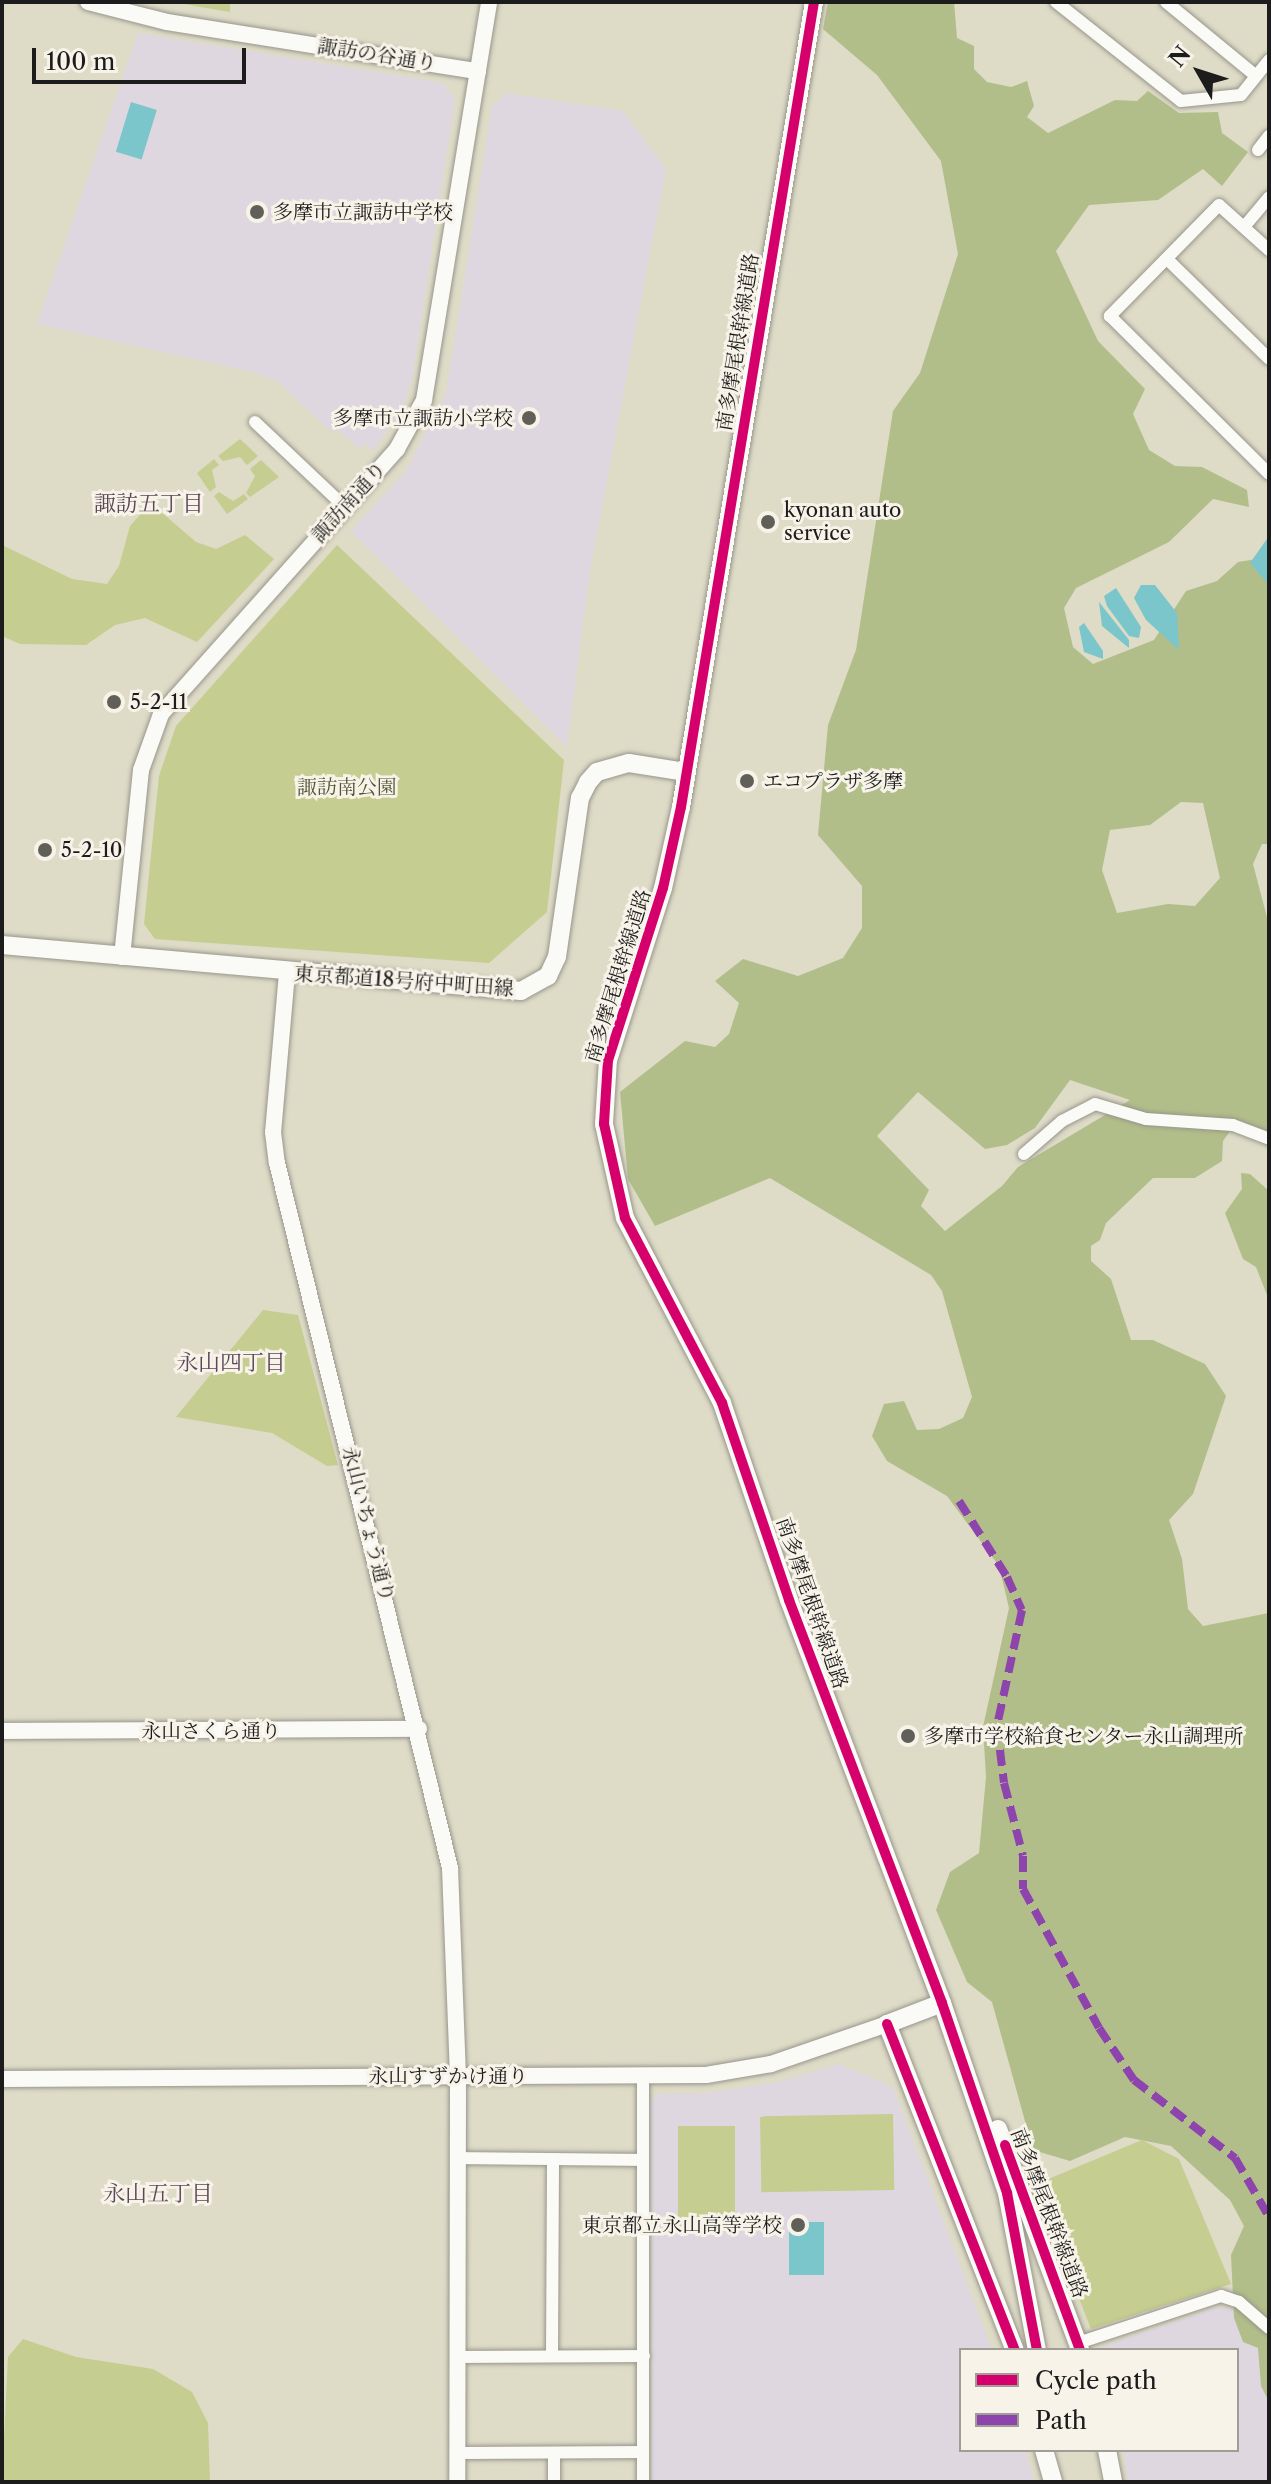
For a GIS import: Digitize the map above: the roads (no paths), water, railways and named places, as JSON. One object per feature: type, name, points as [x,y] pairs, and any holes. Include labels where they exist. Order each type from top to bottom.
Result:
[{"type":"main road","name":"南多摩尾根幹線道路","points":[[814,2],[686,772],[663,888],[608,1060],[604,1106],[608,1155],[632,1235],[680,1318],[735,1437],[789,1600],[942,2003],[1007,2193],[1037,2348]]},
{"type":"main road","name":"東京都道18号府中町田線","points":[[2,945],[502,991],[536,985],[557,957],[580,798],[588,782],[597,772],[629,763],[686,772]]},
{"type":"main road","name":"南多摩尾根幹線道路","points":[[942,2003],[961,2035],[1079,2346]]},
{"type":"main road","points":[[942,2003],[887,2024],[1014,2348]]},
{"type":"main road","points":[[1047,2452],[1053,2482]]},
{"type":"main road","points":[[1107,2452],[1113,2482]]},
{"type":"street","name":"諏訪の谷通り","points":[[88,2],[167,22],[478,71]]},
{"type":"street","name":"諏訪南通り","points":[[122,957],[141,770],[161,714],[408,433],[430,384],[489,2]]},
{"type":"street","points":[[1056,2],[1181,101],[1241,95],[1269,60]]},
{"type":"street","points":[[1166,2],[1255,75]]},
{"type":"street","points":[[1258,150],[1269,136]]},
{"type":"street","points":[[1244,227],[1269,197]]},
{"type":"street","points":[[1269,250],[1219,205],[1110,316],[1269,474]]},
{"type":"street","points":[[1167,259],[1269,359]]},
{"type":"street","points":[[255,422],[345,507]]},
{"type":"street","name":"永山いちょう通り","points":[[287,973],[273,1132],[277,1163],[419,1729],[450,1868],[458,2077],[457,2482]]},
{"type":"street","points":[[1024,1154],[1062,1121],[1095,1104],[1146,1119],[1233,1125],[1269,1139]]},
{"type":"street","name":"永山さくら通り","points":[[2,1731],[419,1729]]},
{"type":"street","name":"永山すずかけ通り","points":[[2,2079],[706,2075],[771,2064],[887,2024]]},
{"type":"street","points":[[643,2075],[643,2482]]},
{"type":"street","points":[[457,2158],[643,2160]]},
{"type":"street","points":[[552,2356],[553,2160]]},
{"type":"street","points":[[1079,2346],[1221,2296],[1239,2302],[1269,2328]]},
{"type":"street","points":[[459,2357],[644,2356]]},
{"type":"street","points":[[458,2453],[643,2452]]},
{"type":"street","points":[[554,2454],[554,2482]]},
{"type":"water","points":[[131,102],[157,110],[142,160],[116,152]]},
{"type":"water","points":[[1269,536],[1269,582],[1267,583],[1250,563]]},
{"type":"water","points":[[1141,585],[1155,585],[1177,613],[1179,650],[1146,620],[1134,598]]},
{"type":"water","points":[[1116,588],[1141,627],[1139,638],[1129,636],[1107,606],[1104,596]]},
{"type":"water","points":[[1099,602],[1129,640],[1129,648],[1102,626]]},
{"type":"water","points":[[1084,623],[1103,651],[1103,659],[1084,652],[1079,627]]},
{"type":"water","points":[[789,2222],[824,2222],[824,2275],[789,2275]]},
{"type":"place","name":"多摩市立諏訪中学校","points":[[257,212]]},
{"type":"place","name":"多摩市立諏訪小学校","points":[[529,418]]},
{"type":"place","name":"kyonan auto service","points":[[768,522]]},
{"type":"place","name":"5-2-11","points":[[114,702]]},
{"type":"place","name":"エコプラザ多摩","points":[[747,781]]},
{"type":"place","name":"5-2-10","points":[[45,850]]},
{"type":"place","name":"多摩市学校給食センター永山調理所","points":[[908,1736]]},
{"type":"place","name":"東京都立永山高等学校","points":[[798,2225]]},
{"type":"district","name":"諏訪五丁目","points":[[149,504]]},
{"type":"district","name":"永山四丁目","points":[[231,1363]]},
{"type":"district","name":"永山五丁目","points":[[158,2194]]},
{"type":"park label","name":"諏訪南公園","points":[[347,787]]}]
